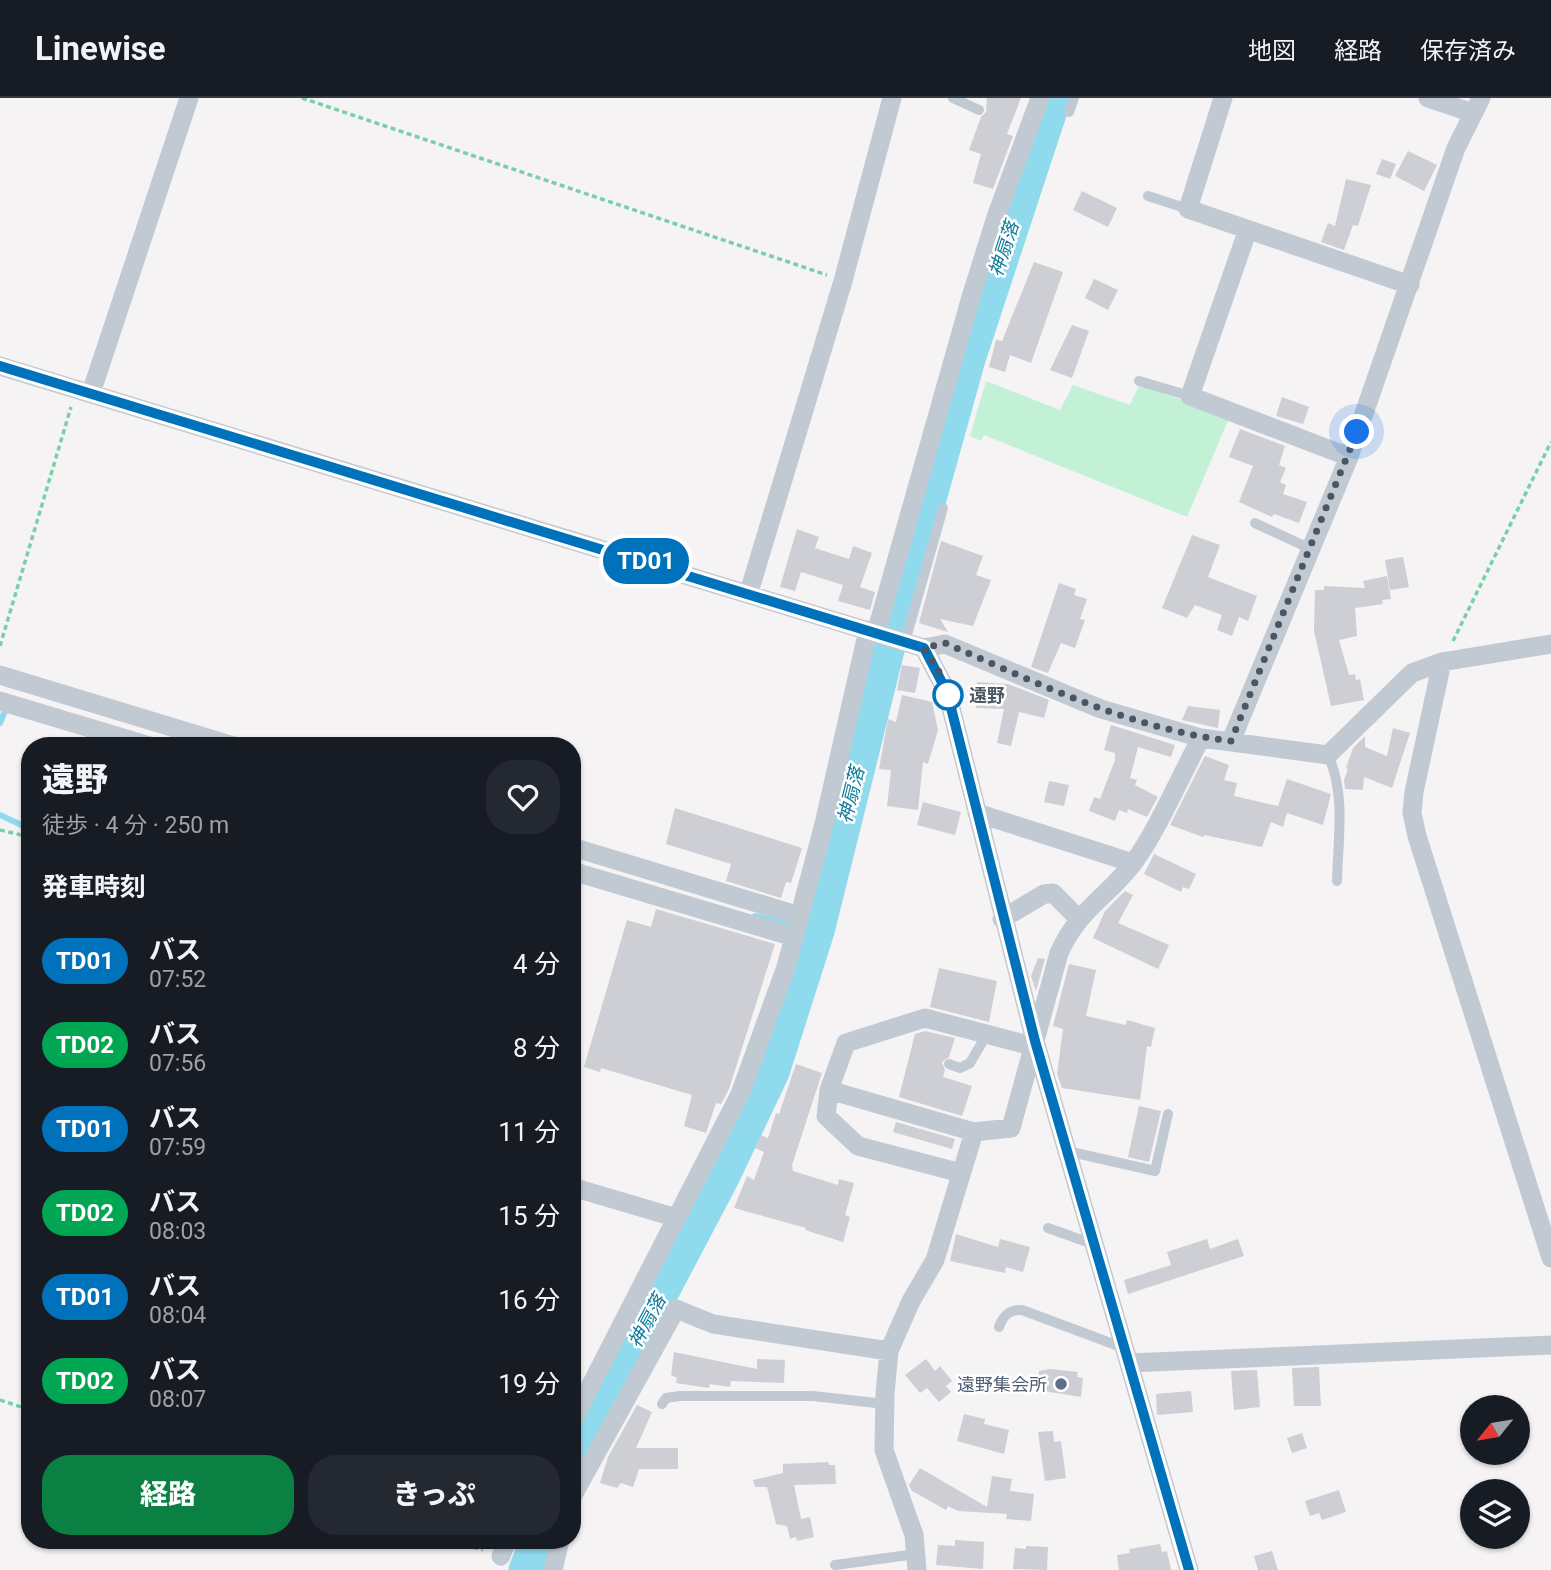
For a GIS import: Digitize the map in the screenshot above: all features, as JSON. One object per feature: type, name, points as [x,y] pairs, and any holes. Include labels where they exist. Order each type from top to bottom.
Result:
[{"type":"street","points":[[84,391],[189,98]]},
{"type":"street","points":[[749,592],[843,281],[892,98]]},
{"type":"street","points":[[581,1404],[740,1094],[794,937],[872,631],[971,298],[997,214],[1041,98]]},
{"type":"street","points":[[1223,98],[1188,209],[1247,232],[1410,285]]},
{"type":"street","points":[[1231,741],[1349,457],[1457,148],[1477,106],[1428,98]]},
{"type":"street","points":[[1247,232],[1189,396],[1349,457]]},
{"type":"street","points":[[0,366],[749,592],[915,645],[945,643],[1101,709],[1201,738],[1328,755],[1412,673],[1443,662],[1551,644]]},
{"type":"street","points":[[915,645],[947,692],[1002,919],[1035,1041],[1189,1570]]},
{"type":"street","points":[[1443,662],[1414,792],[1412,813],[1551,1258]]},
{"type":"street","points":[[0,675],[204,737]]},
{"type":"street","points":[[0,701],[120,737]]},
{"type":"street","points":[[829,1090],[974,1132],[1011,1128],[1059,953],[1078,918],[1133,863],[1201,738]]},
{"type":"street","points":[[977,813],[1133,863]]},
{"type":"street","points":[[581,850],[800,916]]},
{"type":"street","points":[[581,874],[794,937]]},
{"type":"street","points":[[1002,919],[1044,894],[1053,893],[1078,918]]},
{"type":"street","points":[[961,1172],[858,1146],[826,1116],[829,1090],[846,1043],[925,1018],[1024,1044],[1035,1041]]},
{"type":"street","points":[[916,1562],[914,1535],[884,1450],[889,1351],[911,1301],[935,1260],[974,1132]]},
{"type":"street","points":[[581,1190],[677,1217]]},
{"type":"street","points":[[581,1475],[676,1309],[713,1324],[889,1351]]},
{"type":"street","points":[[1126,1356],[1551,1345]]},
{"type":"street","points":[[552,1570],[558,1549]]},
{"type":"lane","points":[[953,98],[979,110]]},
{"type":"lane","points":[[1069,112],[1074,98]]},
{"type":"lane","points":[[1148,196],[1188,209]]},
{"type":"lane","points":[[1139,380],[1189,396]]},
{"type":"lane","points":[[915,645],[943,508]]},
{"type":"lane","points":[[1255,523],[1311,549]]},
{"type":"lane","points":[[1328,755],[1340,796],[1337,881]]},
{"type":"lane","points":[[949,1064],[960,1068],[970,1063],[987,1034]]},
{"type":"lane","points":[[1067,1151],[1155,1171],[1168,1114]]},
{"type":"lane","points":[[1048,1228],[1095,1244]]},
{"type":"lane","points":[[999,1327],[1006,1314],[1022,1310],[1126,1356]]},
{"type":"lane","points":[[662,1404],[666,1398],[680,1396],[813,1396],[885,1404]]},
{"type":"lane","points":[[835,1565],[916,1562]]},
{"type":"path","points":[[302,98],[843,281]]},
{"type":"path","points":[[0,646],[84,391]]},
{"type":"path","points":[[1443,662],[1551,442]]},
{"type":"path","points":[[0,830],[21,835]]},
{"type":"path","points":[[0,1400],[21,1407]]},
{"type":"green space","points":[[986,381],[1060,410],[1073,385],[1130,405],[1139,385],[1230,416],[1187,517],[984,435],[981,441],[970,436]]},
{"type":"building","points":[[987,98],[1021,98],[1007,134],[1013,136],[993,189],[973,183],[981,154],[969,150],[981,117],[986,112]]},
{"type":"building","points":[[1408,151],[1437,165],[1424,191],[1395,176]]},
{"type":"building","points":[[1382,159],[1396,164],[1390,179],[1376,174]]},
{"type":"building","points":[[1346,179],[1371,185],[1358,226],[1353,225],[1344,250],[1321,242],[1328,223],[1335,226]]},
{"type":"building","points":[[1082,191],[1117,208],[1108,227],[1073,210]]},
{"type":"building","points":[[1034,262],[1063,272],[1031,363],[1010,355],[1005,372],[989,367],[996,340],[1002,341]]},
{"type":"building","points":[[1094,279],[1118,290],[1108,310],[1085,298]]},
{"type":"building","points":[[1072,325],[1089,331],[1072,378],[1050,370]]},
{"type":"building","points":[[1282,397],[1309,407],[1303,424],[1276,416]]},
{"type":"building","points":[[1240,429],[1285,446],[1279,465],[1286,468],[1280,482],[1286,485],[1283,494],[1307,502],[1299,523],[1274,514],[1272,517],[1239,502],[1253,466],[1229,457]]},
{"type":"building","points":[[797,529],[819,537],[815,548],[849,559],[853,546],[872,553],[860,587],[875,592],[870,610],[838,601],[843,585],[801,572],[795,591],[780,587]]},
{"type":"building","points":[[1192,535],[1220,545],[1208,577],[1257,596],[1248,621],[1239,617],[1232,636],[1217,630],[1222,615],[1195,605],[1187,618],[1162,608]]},
{"type":"building","points":[[941,541],[983,556],[976,575],[991,580],[973,626],[940,619],[948,632],[919,623]]},
{"type":"building","points":[[1403,557],[1409,587],[1390,590],[1385,560]]},
{"type":"building","points":[[1387,576],[1391,599],[1382,600],[1383,604],[1355,608],[1357,636],[1339,640],[1349,675],[1355,674],[1356,680],[1360,679],[1364,700],[1331,706],[1314,631],[1315,590],[1324,590],[1324,586],[1365,588],[1363,581]]},
{"type":"building","points":[[1059,583],[1076,589],[1074,595],[1087,599],[1080,619],[1085,620],[1075,648],[1061,643],[1048,673],[1031,667]]},
{"type":"building","points":[[902,665],[920,668],[915,693],[897,690]]},
{"type":"building","points":[[977,682],[1008,684],[1049,700],[1044,718],[1019,712],[1011,746],[997,743],[1004,709],[976,708]]},
{"type":"building","points":[[902,695],[932,702],[938,730],[928,764],[923,762],[918,810],[887,806],[891,770],[879,769],[888,719],[896,722]]},
{"type":"building","points":[[1188,706],[1220,710],[1218,728],[1182,720]]},
{"type":"building","points":[[1111,725],[1175,745],[1171,757],[1138,747],[1130,778],[1137,780],[1135,785],[1158,797],[1147,817],[1128,809],[1127,813],[1119,810],[1115,821],[1089,811],[1094,797],[1100,799],[1115,760],[1115,753],[1104,750]]},
{"type":"building","points":[[1393,728],[1410,733],[1392,788],[1364,777],[1363,790],[1345,789],[1346,768],[1353,748],[1365,736],[1365,747],[1387,756]]},
{"type":"building","points":[[1205,756],[1229,765],[1224,780],[1237,783],[1234,796],[1278,806],[1287,779],[1331,794],[1323,825],[1287,813],[1283,827],[1271,822],[1262,847],[1204,835],[1203,837],[1170,825]]},
{"type":"building","points":[[1049,781],[1069,785],[1064,806],[1044,802]]},
{"type":"building","points":[[923,802],[961,812],[955,835],[917,825]]},
{"type":"building","points":[[675,808],[802,848],[791,883],[786,882],[781,898],[726,881],[731,864],[666,844]]},
{"type":"building","points":[[1154,854],[1196,874],[1189,889],[1183,887],[1181,892],[1144,874]]},
{"type":"building","points":[[1125,891],[1133,895],[1118,923],[1169,945],[1158,969],[1093,938],[1105,911]]},
{"type":"building","points":[[656,909],[775,944],[729,1089],[721,1104],[716,1103],[706,1133],[684,1126],[692,1095],[601,1068],[600,1072],[584,1067],[627,920],[651,927]]},
{"type":"building","points":[[1038,958],[1045,959],[1036,991],[1031,976]]},
{"type":"building","points":[[1069,964],[1096,970],[1086,1016],[1126,1025],[1127,1020],[1155,1028],[1151,1047],[1147,1046],[1140,1100],[1062,1088],[1057,1074],[1063,1029],[1053,1026]]},
{"type":"building","points":[[939,968],[997,981],[989,1022],[930,1007]]},
{"type":"building","points":[[925,1031],[955,1038],[949,1057],[942,1062],[945,1070],[943,1077],[972,1086],[962,1116],[899,1097],[915,1034]]},
{"type":"building","points":[[796,1064],[822,1073],[792,1165],[793,1171],[838,1185],[839,1179],[854,1183],[845,1215],[850,1217],[843,1242],[805,1230],[806,1228],[734,1208],[747,1176],[754,1180],[764,1152],[755,1148],[761,1135],[768,1138]]},
{"type":"building","points":[[1139,1106],[1161,1111],[1149,1162],[1128,1157]]},
{"type":"building","points":[[896,1122],[955,1139],[952,1149],[893,1132]]},
{"type":"building","points":[[956,1234],[998,1247],[1000,1239],[1030,1247],[1023,1272],[1006,1267],[1005,1273],[950,1261]]},
{"type":"building","points":[[1207,1239],[1210,1249],[1238,1239],[1244,1256],[1128,1294],[1124,1280],[1171,1265],[1167,1252]]},
{"type":"building","points":[[674,1352],[757,1369],[757,1359],[785,1360],[784,1383],[731,1381],[730,1387],[710,1384],[709,1388],[676,1383],[677,1378],[671,1375]]},
{"type":"building","points":[[926,1359],[935,1371],[940,1366],[952,1381],[946,1386],[951,1392],[939,1402],[927,1388],[920,1393],[905,1375]]},
{"type":"building","points":[[1319,1367],[1321,1406],[1294,1406],[1292,1368]]},
{"type":"building","points":[[1050,1369],[1078,1372],[1077,1377],[1083,1378],[1081,1397],[1037,1390],[1039,1371]]},
{"type":"building","points":[[1257,1370],[1260,1407],[1234,1410],[1231,1371]]},
{"type":"building","points":[[1191,1391],[1193,1412],[1157,1415],[1156,1394]]},
{"type":"building","points":[[637,1405],[652,1412],[636,1448],[678,1448],[678,1469],[639,1469],[633,1487],[621,1483],[617,1488],[600,1483],[608,1457]]},
{"type":"building","points":[[964,1414],[985,1419],[984,1424],[1009,1430],[1004,1454],[957,1441]]},
{"type":"building","points":[[1053,1431],[1054,1442],[1061,1441],[1066,1478],[1045,1481],[1038,1432]]},
{"type":"building","points":[[1302,1433],[1307,1448],[1292,1453],[1287,1438]]},
{"type":"building","points":[[828,1462],[829,1465],[835,1465],[836,1484],[794,1485],[801,1519],[810,1517],[814,1537],[797,1541],[796,1537],[790,1539],[787,1526],[776,1524],[767,1487],[755,1487],[753,1480],[783,1473],[783,1464]]},
{"type":"building","points":[[920,1468],[987,1507],[992,1476],[1012,1479],[1010,1491],[1034,1494],[1031,1521],[1006,1519],[1007,1514],[958,1511],[948,1506],[946,1510],[912,1491],[909,1485]]},
{"type":"building","points":[[1339,1490],[1346,1512],[1322,1520],[1319,1513],[1310,1516],[1305,1501]]},
{"type":"building","points":[[955,1540],[984,1542],[983,1569],[936,1565],[938,1545],[955,1546]]},
{"type":"building","points":[[1160,1544],[1162,1552],[1167,1551],[1171,1570],[1119,1570],[1117,1555],[1130,1553],[1129,1549]]},
{"type":"building","points":[[1026,1546],[1048,1547],[1047,1570],[1013,1569],[1015,1548],[1026,1549]]},
{"type":"building","points":[[1272,1551],[1278,1570],[1258,1570],[1254,1556]]},
{"type":"waterway","name":"神扇落","points":[[581,1445],[722,1177],[772,1072],[817,931],[889,642],[968,359],[1054,98]]},
{"type":"waterway","points":[[0,723],[7,706]]},
{"type":"waterway","points":[[0,815],[21,825]]},
{"type":"waterway","points":[[755,916],[817,931]]},
{"type":"waterway","name":"神扇落","points":[[526,1570],[534,1549]]},
{"type":"bus line","name":"TD01","points":[[0,366],[749,592],[924,648],[941,675],[947,692],[1035,1041],[1189,1570]]},
{"type":"place","name":"遠野","points":[[948,695]]},
{"type":"place","name":"遠野集会所","points":[[1061,1384]]},
{"type":"route","points":[[948,695],[941,675],[924,648],[945,643],[1101,709],[1201,738],[1231,741],[1357,432]]}]
